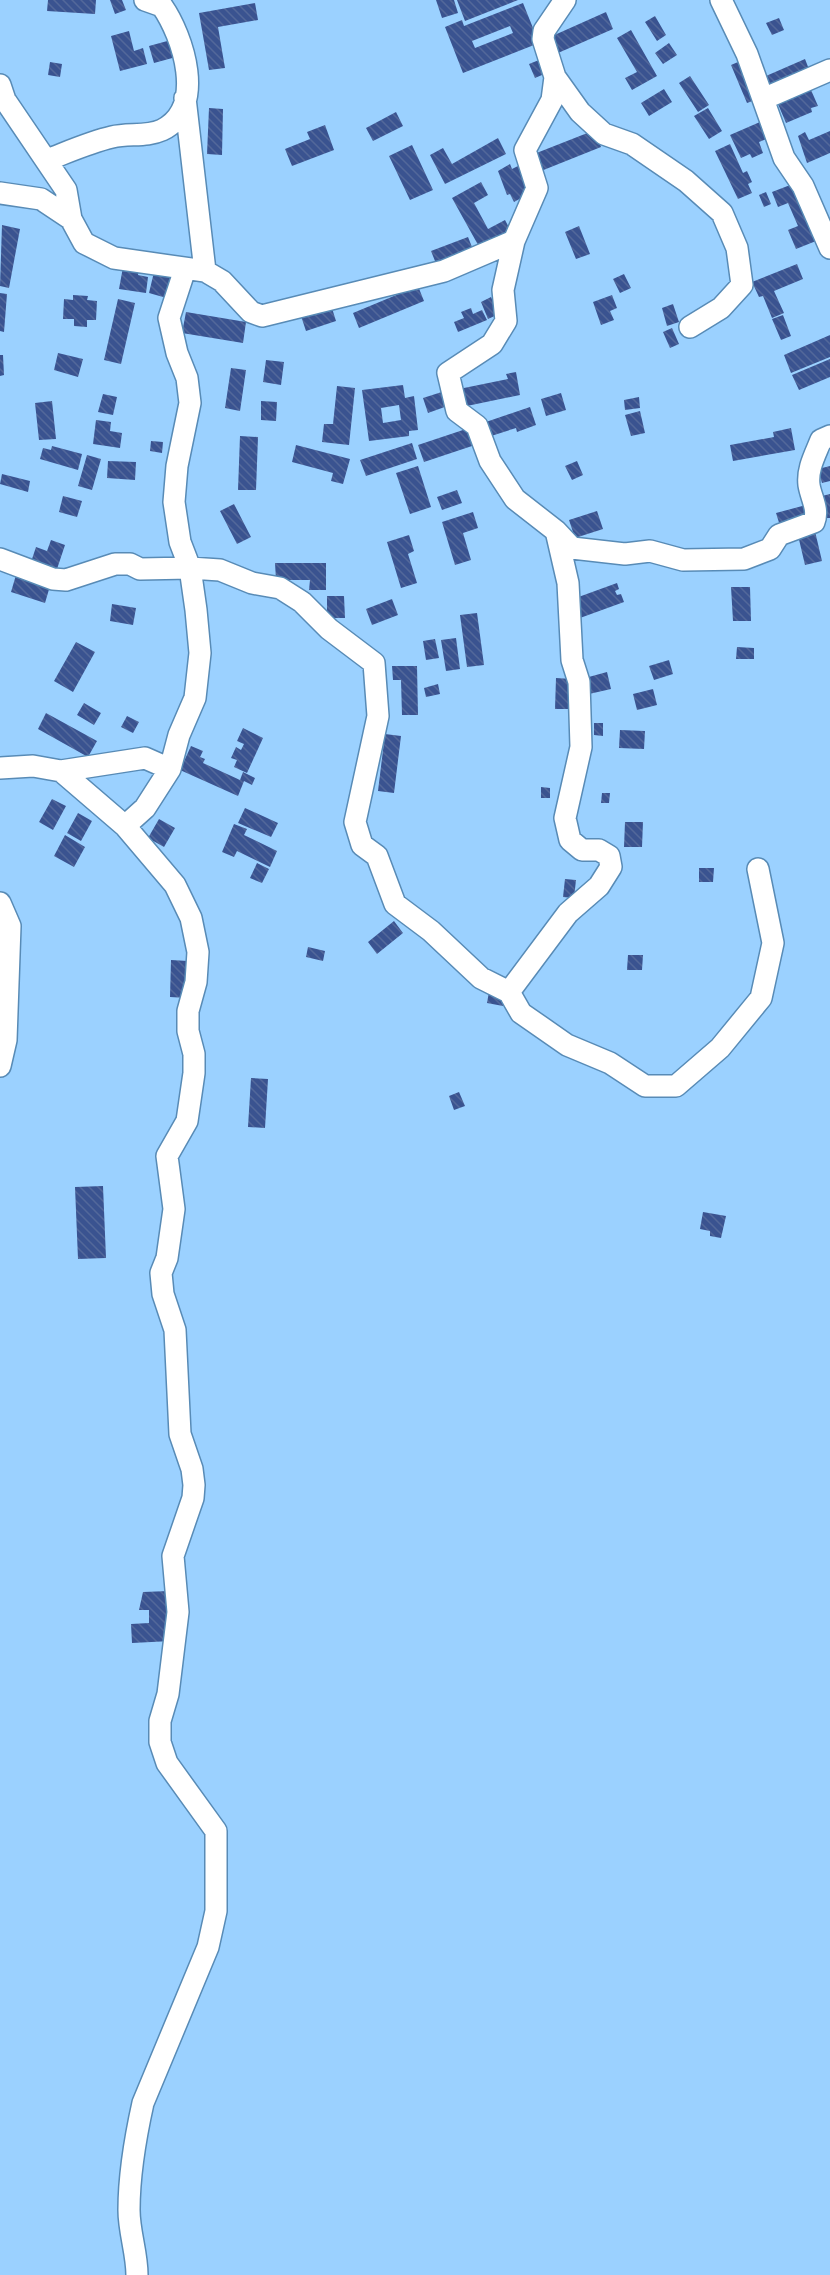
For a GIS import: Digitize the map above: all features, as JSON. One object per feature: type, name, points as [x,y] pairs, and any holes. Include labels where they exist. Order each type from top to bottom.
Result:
[{"type":"street","points":[[41,199],[44,182],[51,165],[112,137],[163,129],[178,116],[189,76],[179,37],[162,6],[145,0]]},
{"type":"street","points":[[565,0],[544,31],[543,39],[555,77],[580,112],[604,134],[632,144],[686,181],[722,213],[737,248],[742,285],[721,308],[690,327]]},
{"type":"street","points":[[721,0],[747,54],[784,158],[804,186],[830,248]]},
{"type":"street","points":[[763,99],[830,70]]},
{"type":"street","points":[[555,77],[552,100],[525,150],[537,188],[514,241],[502,290],[506,321],[492,344],[447,372],[458,411],[477,426],[490,461],[515,499],[556,531],[572,548],[625,554],[650,551],[682,560],[744,559],[770,549],[779,535],[814,522],[817,515],[809,484],[809,467],[821,440],[830,436]]},
{"type":"street","points":[[0,85],[5,100],[66,190],[71,219],[84,243],[114,258],[195,270],[222,281],[251,312],[262,316],[444,271],[514,241]]},
{"type":"street","points":[[124,826],[145,808],[170,769],[179,735],[195,698],[200,653],[190,568],[180,542],[174,502],[177,466],[190,404],[187,378],[177,353],[169,318],[195,270],[185,97]]},
{"type":"street","points":[[0,193],[41,199],[71,219]]},
{"type":"street","points":[[509,992],[568,913],[599,886],[610,867],[609,856],[599,850],[582,850],[570,840],[565,818],[581,747],[581,736],[579,682],[572,660],[568,583],[556,531]]},
{"type":"street","points":[[0,559],[53,579],[66,580],[115,564],[129,564],[140,569],[220,570],[252,583],[280,588],[302,602],[329,628],[374,663],[378,716],[355,822],[362,844],[377,856],[395,904],[431,931],[481,978],[509,992],[521,1013],[567,1045],[610,1063],[645,1086],[676,1086],[720,1048],[761,998],[773,943],[758,869]]},
{"type":"street","points":[[0,768],[33,765],[62,771],[145,758],[170,769]]},
{"type":"street","points":[[62,771],[124,826],[175,885],[191,918],[198,952],[196,982],[188,1011],[188,1031],[194,1054],[194,1073],[187,1121],[167,1156],[174,1209],[167,1258],[161,1273],[163,1294],[175,1330],[180,1434],[192,1469],[194,1485],[193,1498],[173,1556],[178,1612],[168,1694],[160,1721],[160,1742],[167,1763],[216,1831],[214,1927],[143,2103],[130,2168],[129,2212],[137,2275]]},
{"type":"street","points":[[0,903],[10,927],[6,1040],[0,1066]]},
{"type":"building","points":[[48,0],[96,0],[95,14],[47,11]]},
{"type":"building","points":[[110,0],[122,0],[126,10],[115,14]]},
{"type":"building","points":[[436,0],[454,0],[458,13],[442,18]]},
{"type":"building","points":[[457,0],[518,0],[465,21]]},
{"type":"building","points":[[255,3],[258,20],[218,27],[225,68],[209,70],[199,13]]},
{"type":"building","points":[[523,3],[539,43],[463,73],[445,27],[462,20],[464,26]],"holes":[[[510,26],[513,33],[475,48],[472,41]]]},
{"type":"building","points":[[606,12],[613,29],[558,53],[550,37]]},
{"type":"building","points":[[655,16],[666,35],[657,41],[645,22]]},
{"type":"building","points":[[779,18],[784,30],[772,35],[766,23]]},
{"type":"building","points":[[631,30],[657,76],[632,90],[625,78],[637,72],[617,38]]},
{"type":"building","points":[[129,31],[134,51],[143,48],[147,64],[120,71],[111,36]]},
{"type":"building","points":[[171,40],[176,57],[154,63],[149,46]]},
{"type":"building","points":[[669,43],[677,55],[663,64],[655,53]]},
{"type":"building","points":[[544,58],[549,72],[535,78],[529,64]]},
{"type":"building","points":[[745,59],[761,98],[747,103],[731,65]]},
{"type":"building","points":[[805,59],[812,77],[773,92],[766,76]]},
{"type":"building","points":[[50,62],[62,64],[60,77],[48,75]]},
{"type":"building","points":[[690,76],[709,105],[698,112],[679,83]]},
{"type":"building","points":[[664,89],[672,102],[649,116],[641,103]]},
{"type":"building","points":[[811,90],[818,106],[811,108],[812,112],[786,123],[778,104]]},
{"type":"building","points":[[209,108],[223,109],[222,155],[207,154]]},
{"type":"building","points":[[708,108],[722,131],[709,139],[694,116]]},
{"type":"building","points":[[396,112],[403,126],[373,141],[366,128]]},
{"type":"building","points":[[767,119],[774,136],[759,142],[763,153],[752,158],[750,154],[741,158],[730,135]]},
{"type":"building","points":[[325,125],[334,150],[292,166],[285,149],[310,139],[307,132]]},
{"type":"building","points":[[595,130],[601,147],[541,171],[534,154]]},
{"type":"building","points":[[830,131],[830,153],[807,163],[798,136],[805,132],[809,140]]},
{"type":"building","points":[[498,138],[506,154],[445,184],[430,155],[443,148],[452,164]]},
{"type":"building","points":[[730,144],[743,173],[747,171],[752,182],[748,184],[752,193],[738,199],[715,151]]},
{"type":"building","points":[[412,145],[433,190],[410,200],[389,156]]},
{"type":"building","points":[[510,164],[512,169],[520,165],[534,191],[514,202],[510,194],[507,195],[498,171]]},
{"type":"building","points":[[481,182],[488,195],[474,203],[488,229],[505,220],[513,235],[482,252],[452,198]]},
{"type":"building","points":[[798,182],[821,239],[796,249],[788,230],[798,226],[788,203],[778,207],[772,192]]},
{"type":"building","points":[[766,192],[771,204],[764,207],[759,195]]},
{"type":"building","points":[[2,225],[20,229],[9,288],[0,286]]},
{"type":"building","points":[[579,226],[590,254],[576,259],[565,232]]},
{"type":"building","points":[[468,237],[474,252],[437,266],[431,251]]},
{"type":"building","points":[[797,264],[803,279],[774,291],[784,313],[772,318],[763,296],[759,297],[752,282]]},
{"type":"building","points":[[123,267],[139,270],[138,275],[148,277],[146,293],[119,289]]},
{"type":"building","points":[[154,272],[176,277],[170,299],[149,293]]},
{"type":"building","points":[[624,274],[631,288],[620,293],[613,279]]},
{"type":"building","points":[[418,286],[424,301],[359,328],[353,313]]},
{"type":"building","points":[[0,293],[7,294],[4,332],[0,331]]},
{"type":"building","points":[[73,295],[88,296],[87,300],[97,301],[96,320],[87,320],[87,327],[74,326],[74,319],[63,319],[64,299],[73,300]]},
{"type":"building","points":[[612,295],[617,308],[610,311],[614,320],[601,325],[593,302]]},
{"type":"building","points":[[491,297],[499,314],[488,319],[481,302]]},
{"type":"building","points":[[118,299],[135,303],[121,364],[104,360]]},
{"type":"building","points":[[673,304],[679,322],[667,326],[662,308]]},
{"type":"building","points":[[331,305],[336,321],[306,331],[301,316]]},
{"type":"building","points":[[471,308],[473,314],[482,310],[487,320],[458,332],[454,322],[464,318],[461,312]]},
{"type":"building","points":[[186,312],[246,322],[243,343],[182,333]]},
{"type":"building","points":[[783,315],[791,336],[781,340],[772,319]]},
{"type":"building","points":[[672,328],[679,344],[670,348],[663,332]]},
{"type":"building","points":[[830,335],[830,357],[791,373],[784,355]]},
{"type":"building","points":[[58,353],[83,359],[78,377],[54,370]]},
{"type":"building","points":[[0,355],[3,355],[4,375],[0,376]]},
{"type":"building","points":[[830,359],[830,377],[799,390],[792,375]]},
{"type":"building","points":[[266,360],[284,362],[281,385],[263,382]]},
{"type":"building","points":[[231,368],[246,370],[240,411],[225,408]]},
{"type":"building","points":[[516,372],[520,395],[462,407],[459,389],[508,379],[506,374]]},
{"type":"building","points":[[403,385],[405,398],[414,396],[418,430],[409,431],[409,436],[369,441],[362,390]],"holes":[[[399,405],[401,420],[383,423],[381,408]]]},
{"type":"building","points":[[337,386],[355,388],[349,445],[322,442],[324,424],[333,424]]},
{"type":"building","points":[[448,390],[453,404],[428,413],[423,398]]},
{"type":"building","points":[[561,393],[566,410],[546,416],[541,399]]},
{"type":"building","points":[[103,394],[117,397],[113,415],[98,412]]},
{"type":"building","points":[[639,397],[640,408],[625,410],[624,400]]},
{"type":"building","points":[[52,401],[56,439],[39,440],[35,403]]},
{"type":"building","points":[[261,401],[277,402],[276,421],[261,420]]},
{"type":"building","points":[[530,407],[536,425],[517,432],[516,428],[488,437],[483,423]]},
{"type":"building","points":[[640,411],[645,433],[631,436],[625,415]]},
{"type":"building","points":[[96,420],[111,422],[110,431],[122,433],[120,448],[93,444]]},
{"type":"building","points":[[472,427],[478,444],[424,462],[418,445]]},
{"type":"building","points":[[791,428],[795,450],[733,461],[730,445],[774,437],[773,432]]},
{"type":"building","points":[[240,436],[258,437],[256,490],[238,490]]},
{"type":"building","points":[[151,441],[163,442],[162,453],[150,451]]},
{"type":"building","points":[[412,443],[417,459],[366,476],[360,460]]},
{"type":"building","points":[[296,445],[350,459],[343,484],[331,481],[333,473],[292,462]]},
{"type":"building","points":[[52,446],[82,454],[78,470],[40,459],[43,448],[51,450]]},
{"type":"building","points":[[87,455],[101,459],[92,490],[78,486]]},
{"type":"building","points":[[108,461],[136,462],[135,480],[107,478]]},
{"type":"building","points":[[577,461],[583,475],[572,480],[565,466]]},
{"type":"building","points":[[418,466],[431,507],[410,514],[396,473]]},
{"type":"building","points":[[830,466],[830,481],[822,483],[818,469]]},
{"type":"building","points":[[2,474],[30,481],[28,492],[0,484]]},
{"type":"building","points":[[457,490],[462,503],[442,510],[437,497]]},
{"type":"building","points":[[830,494],[830,518],[827,518],[822,496]]},
{"type":"building","points":[[63,496],[82,501],[77,517],[59,512]]},
{"type":"building","points":[[234,504],[251,537],[237,544],[220,511]]},
{"type":"building","points":[[806,505],[811,520],[781,529],[776,513]]},
{"type":"building","points":[[597,511],[603,529],[575,538],[569,520]]},
{"type":"building","points":[[473,512],[478,528],[463,533],[471,560],[455,565],[442,522]]},
{"type":"building","points":[[814,527],[822,561],[805,565],[797,531]]},
{"type":"building","points":[[409,535],[414,551],[408,554],[417,583],[401,588],[387,542]]},
{"type":"building","points":[[51,540],[65,545],[56,572],[31,562],[36,547],[47,551]]},
{"type":"building","points":[[275,563],[326,563],[326,590],[309,590],[310,580],[276,580]]},
{"type":"building","points":[[16,575],[50,586],[45,603],[11,592]]},
{"type":"building","points":[[617,583],[619,589],[615,591],[617,595],[621,594],[624,602],[580,618],[573,599]]},
{"type":"building","points":[[731,587],[750,587],[751,621],[733,621]]},
{"type":"building","points":[[327,596],[344,596],[345,618],[327,618]]},
{"type":"building","points":[[392,599],[398,615],[372,625],[366,609]]},
{"type":"building","points":[[112,604],[136,608],[133,625],[110,621]]},
{"type":"building","points":[[477,613],[484,665],[467,667],[460,615]]},
{"type":"building","points":[[456,638],[460,669],[446,671],[441,640]]},
{"type":"building","points":[[435,639],[439,658],[426,660],[423,641]]},
{"type":"building","points":[[76,642],[95,652],[73,692],[54,681]]},
{"type":"building","points":[[737,647],[754,648],[754,659],[736,659]]},
{"type":"building","points":[[669,660],[673,674],[654,680],[649,666]]},
{"type":"building","points":[[392,666],[417,666],[418,715],[402,715],[401,680],[393,680]]},
{"type":"building","points":[[607,672],[611,689],[589,694],[585,678]]},
{"type":"building","points":[[556,678],[572,679],[571,709],[555,709]]},
{"type":"building","points":[[438,684],[440,694],[426,697],[424,688]]},
{"type":"building","points":[[653,689],[657,705],[637,710],[633,694]]},
{"type":"building","points":[[84,703],[101,713],[94,725],[77,715]]},
{"type":"building","points":[[46,713],[97,741],[88,757],[38,729]]},
{"type":"building","points":[[127,716],[139,722],[133,733],[121,727]]},
{"type":"building","points":[[594,723],[603,723],[603,736],[594,735]]},
{"type":"building","points":[[243,728],[263,738],[247,773],[234,767],[237,760],[231,758],[236,747],[241,750],[244,744],[237,741]]},
{"type":"building","points":[[620,730],[645,731],[644,749],[619,748]]},
{"type":"building","points":[[385,734],[401,736],[394,793],[378,791]]},
{"type":"building","points":[[191,746],[203,751],[200,757],[205,759],[203,763],[240,780],[243,772],[255,778],[252,785],[244,781],[238,796],[180,770]]},
{"type":"building","points":[[541,787],[550,788],[550,798],[541,798]]},
{"type":"building","points":[[602,793],[610,793],[609,803],[601,803]]},
{"type":"building","points":[[52,799],[66,806],[53,830],[39,822]]},
{"type":"building","points":[[245,808],[278,823],[271,837],[238,823]]},
{"type":"building","points":[[78,813],[92,821],[81,841],[67,833]]},
{"type":"building","points":[[159,819],[175,828],[164,847],[148,838]]},
{"type":"building","points":[[625,822],[643,822],[642,847],[624,847]]},
{"type":"building","points":[[234,824],[247,829],[244,835],[277,851],[270,867],[237,851],[234,857],[222,852]]},
{"type":"building","points":[[65,835],[85,847],[74,867],[54,856]]},
{"type":"building","points":[[257,863],[269,869],[262,883],[250,878]]},
{"type":"building","points":[[699,868],[714,868],[713,882],[699,882]]},
{"type":"building","points":[[565,879],[576,880],[574,898],[563,897]]},
{"type":"building","points":[[394,921],[403,933],[377,954],[368,942]]},
{"type":"building","points":[[308,947],[325,951],[323,961],[306,957]]},
{"type":"building","points":[[628,955],[643,955],[642,970],[627,970]]},
{"type":"building","points":[[171,960],[188,961],[187,998],[170,997]]},
{"type":"building","points":[[489,992],[505,996],[503,1006],[487,1003]]},
{"type":"building","points":[[251,1078],[268,1079],[265,1128],[248,1127]]},
{"type":"building","points":[[459,1092],[465,1106],[454,1110],[449,1096]]},
{"type":"building","points":[[103,1186],[106,1258],[78,1259],[75,1187]]},
{"type":"building","points":[[703,1212],[726,1216],[721,1238],[710,1236],[710,1231],[700,1229]]},
{"type":"building","points":[[169,1591],[171,1641],[132,1643],[131,1624],[149,1623],[149,1610],[139,1610],[143,1592]]}]
